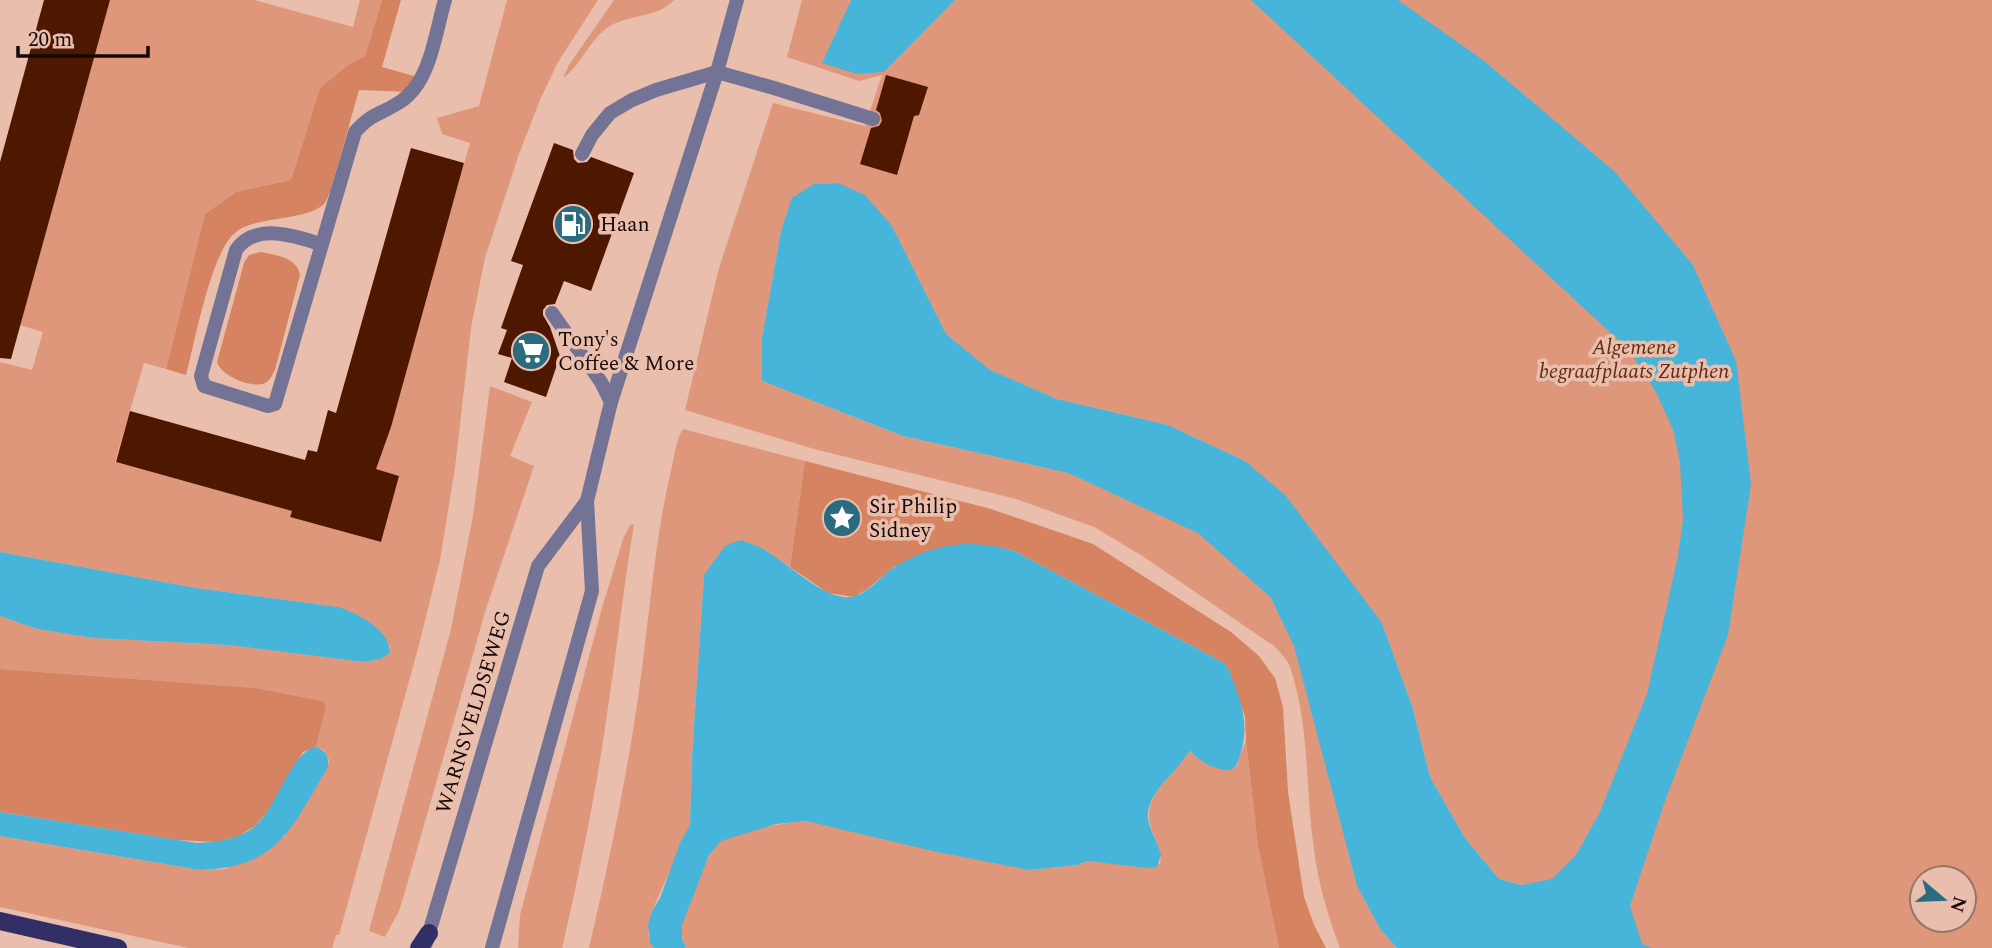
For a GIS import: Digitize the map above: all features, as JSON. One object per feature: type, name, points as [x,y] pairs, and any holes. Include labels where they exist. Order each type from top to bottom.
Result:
[{"type":"main road","points":[[0,921],[118,948]]},
{"type":"street","points":[[321,244],[281,233],[252,236],[242,241],[236,250],[201,376],[204,386],[268,406],[275,404],[355,132],[368,117],[399,103],[415,90],[425,69],[445,0]]},
{"type":"street","name":"WARNSVELDSEWEG","points":[[492,948],[592,591],[587,501],[611,402],[717,72],[737,0]]},
{"type":"street","points":[[582,154],[592,135],[610,113],[656,90],[717,72],[873,119]]},
{"type":"street","points":[[552,313],[601,382],[611,402]]},
{"type":"street","name":"WARNSVELDSEWEG","points":[[424,943],[538,566],[587,501]]},
{"type":"green space","points":[[110,0],[254,0],[353,27],[360,0],[382,0],[365,56],[320,88],[291,180],[236,192],[205,214],[166,369],[144,363],[115,462],[292,511],[290,517],[380,542],[399,476],[373,468],[389,426],[470,143],[442,134],[437,118],[479,106],[507,0],[598,0],[558,62],[540,100],[485,258],[471,328],[455,468],[440,560],[339,935],[336,935],[332,948],[188,948],[0,907],[0,836],[200,870],[225,869],[284,837],[328,767],[329,760],[324,750],[316,747],[326,706],[323,701],[256,688],[0,669],[0,616],[37,629],[93,638],[228,645],[364,662],[383,657],[390,647],[377,629],[338,607],[196,588],[0,552],[0,362],[32,370],[43,332],[20,325]]},
{"type":"green space","points":[[614,0],[674,0],[660,10],[610,26],[596,38],[570,73],[563,78],[569,65]]},
{"type":"green space","name":"Algemene begraafplaats Zutphen","points":[[802,0],[851,0],[823,62],[884,72],[955,0],[1992,0],[1992,948],[1653,948],[1642,944],[1552,880],[1522,885],[1499,879],[1465,838],[1430,777],[1413,709],[1382,623],[1245,461],[1168,425],[1057,399],[989,370],[946,334],[892,226],[838,183],[814,184],[781,231],[762,338],[762,381],[903,436],[1068,473],[1198,532],[1271,598],[1295,646],[1357,886],[1380,929],[1397,948],[1340,948],[1324,899],[1316,862],[1301,711],[1289,664],[1274,646],[1144,557],[1094,527],[1016,499],[814,449],[685,410],[719,268],[773,103],[865,126],[882,75],[859,81],[787,57]]},
{"type":"green space","points":[[490,386],[532,402],[510,456],[534,466],[486,609],[399,911],[385,937],[369,931],[451,629],[473,516]]},
{"type":"green space","points":[[683,429],[805,461],[790,567],[765,550],[704,575],[690,825],[652,911],[649,935],[654,948],[589,948],[631,744],[665,500],[676,445]]},
{"type":"green space","points":[[631,524],[634,525],[600,762],[562,948],[518,948],[520,915],[602,608],[624,536]]},
{"type":"green space","points":[[1246,740],[1258,846],[1279,948],[686,948],[684,943],[682,927],[687,907],[716,846],[730,836],[775,825],[806,821],[1029,870],[1078,865],[1087,861],[1160,864],[1160,851],[1149,815],[1150,806],[1158,790],[1192,751],[1202,762],[1227,770],[1237,765]]},
{"type":"shaded area","points":[[382,0],[401,0],[382,67],[414,76],[409,92],[359,90],[331,189],[324,204],[306,213],[255,223],[236,232],[227,242],[212,277],[186,375],[166,369],[205,214],[236,192],[291,180],[320,88],[350,64],[365,56]]},
{"type":"shaded area","points":[[261,252],[290,261],[295,264],[300,275],[275,370],[267,382],[253,384],[245,383],[224,372],[217,362],[244,263],[249,255]]},
{"type":"shaded area","points":[[805,461],[991,509],[1093,544],[1231,632],[1259,656],[1275,678],[1283,707],[1288,792],[1304,897],[1326,948],[1279,948],[1258,846],[1245,717],[1229,670],[1224,663],[1014,551],[1003,548],[895,566],[854,597],[828,593],[790,567]]},
{"type":"shaded area","points":[[0,669],[256,688],[323,701],[326,706],[316,747],[303,752],[269,810],[255,826],[237,837],[216,842],[177,840],[0,812]]},
{"type":"water","points":[[851,0],[955,0],[884,72],[857,74],[822,63]]},
{"type":"water","points":[[1251,0],[1398,0],[1483,60],[1615,172],[1693,265],[1736,361],[1751,484],[1728,635],[1665,801],[1630,906],[1642,944],[1653,948],[1397,948],[1380,929],[1357,886],[1294,646],[1271,598],[1198,533],[1068,473],[903,436],[762,381],[762,338],[781,231],[792,198],[814,184],[838,183],[865,195],[892,226],[946,334],[990,370],[1057,399],[1168,425],[1245,461],[1286,496],[1382,623],[1413,709],[1430,777],[1465,838],[1499,879],[1521,885],[1552,879],[1576,855],[1600,812],[1647,694],[1678,556],[1683,520],[1680,463],[1674,432],[1656,392],[1628,349]]},
{"type":"water","points":[[741,540],[765,550],[824,590],[843,597],[859,595],[896,566],[939,548],[968,544],[1014,551],[1224,663],[1229,670],[1243,713],[1243,746],[1238,762],[1232,769],[1224,770],[1206,764],[1191,751],[1159,789],[1148,813],[1149,824],[1161,855],[1157,867],[1087,861],[1078,865],[1029,870],[937,852],[806,821],[776,824],[721,841],[709,855],[682,925],[682,938],[686,948],[654,948],[650,943],[648,925],[652,911],[690,825],[704,575],[725,546]]},
{"type":"water","points":[[0,552],[196,588],[338,607],[363,618],[379,630],[389,645],[389,653],[381,659],[364,662],[228,645],[93,638],[37,629],[0,616]]},
{"type":"water","points":[[316,747],[326,754],[328,767],[304,808],[280,840],[248,862],[200,870],[0,836],[0,812],[197,843],[234,838],[254,827],[262,819],[299,759]]},
{"type":"building","points":[[44,0],[110,0],[11,359],[0,358],[0,162]]},
{"type":"building","points":[[886,75],[928,87],[919,115],[914,116],[897,175],[860,164],[871,128],[879,126],[882,121],[876,110]]},
{"type":"building","points":[[554,143],[573,150],[574,159],[578,163],[587,162],[591,157],[634,173],[591,291],[564,281],[555,304],[547,305],[543,310],[560,356],[546,397],[504,382],[512,358],[498,354],[507,330],[501,328],[523,265],[511,261]]},
{"type":"building","points":[[411,148],[464,163],[391,427],[376,469],[399,476],[381,542],[290,517],[292,511],[116,462],[130,411],[305,460],[308,450],[317,452],[328,410],[336,413]]},
{"type":"place","name":"Haan","points":[[573,224]]},
{"type":"place","name":"Tony's Coffee & More","points":[[531,351]]},
{"type":"place","name":"Sir Philip Sidney","points":[[842,518]]}]
